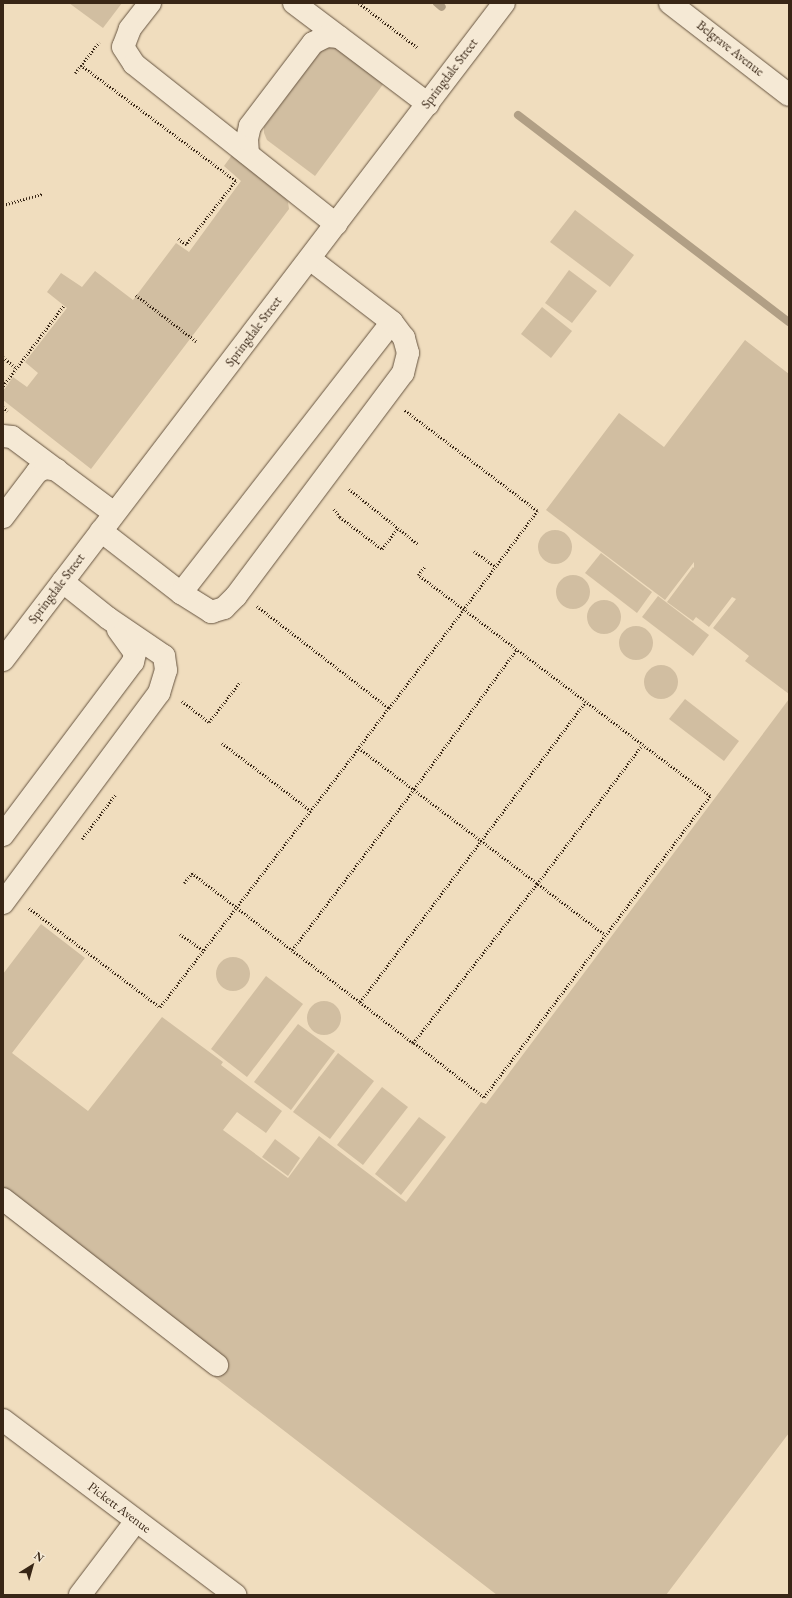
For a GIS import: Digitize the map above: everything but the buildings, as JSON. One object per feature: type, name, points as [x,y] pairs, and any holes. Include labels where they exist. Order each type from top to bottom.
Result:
[{"type":"street","points":[[150,3],[130,29],[123,47],[134,64],[336,224]]},
{"type":"street","points":[[294,3],[428,104]]},
{"type":"street","name":"Springdale Street","points":[[7,647],[63,582],[114,513],[310,259],[504,3]]},
{"type":"street","name":"Belgrave Avenue","points":[[670,3],[789,95]]},
{"type":"street","points":[[248,154],[247,139],[250,126],[313,43],[327,36],[339,37]]},
{"type":"street","points":[[101,531],[181,593],[210,612],[224,608],[236,596],[403,373],[408,353],[404,338],[392,322],[310,259]]},
{"type":"street","points":[[181,593],[392,322]]},
{"type":"street","points":[[3,436],[12,437],[114,513]]},
{"type":"street","points":[[3,518],[37,472],[45,468],[57,470]]},
{"type":"street","points":[[3,903],[159,693],[166,670],[164,656],[108,618],[63,582]]},
{"type":"street","points":[[3,835],[133,662],[135,653],[130,644],[108,618]]},
{"type":"street","points":[[3,1198],[217,1364]]},
{"type":"street","name":"Pickett Avenue","points":[[3,1420],[234,1595]]},
{"type":"street","points":[[80,1595],[136,1521]]},
{"type":"path","points":[[359,3],[418,48]]},
{"type":"path","points":[[81,65],[236,181],[186,245],[178,240]]},
{"type":"path","points":[[3,205],[42,194]]},
{"type":"path","points":[[136,295],[196,341]]},
{"type":"path","points":[[3,386],[64,305]]},
{"type":"path","points":[[3,357],[16,368]]},
{"type":"path","points":[[26,906],[160,1007],[359,748],[537,511],[402,409]]},
{"type":"path","points":[[349,489],[418,544]]},
{"type":"path","points":[[334,509],[340,517],[382,549],[398,528]]},
{"type":"path","points":[[474,551],[495,566]]},
{"type":"path","points":[[184,883],[192,873],[484,1097],[710,796],[418,575],[425,566]]},
{"type":"path","points":[[252,603],[389,708]]},
{"type":"path","points":[[292,950],[414,790],[516,650]]},
{"type":"path","points":[[179,699],[209,722],[240,682]]},
{"type":"path","points":[[360,1002],[585,702]]},
{"type":"path","points":[[222,743],[310,810]]},
{"type":"path","points":[[412,1041],[413,1043],[537,884],[642,745]]},
{"type":"path","points":[[359,748],[605,935]]},
{"type":"path","points":[[80,841],[114,797],[116,791]]},
{"type":"path","points":[[180,934],[203,950]]},
{"type":"shaded area","points":[[69,3],[122,3],[103,28]]},
{"type":"shaded area","points":[[334,46],[384,83],[315,176],[267,140],[264,133],[264,127],[323,48]]},
{"type":"shaded area","points":[[232,155],[281,192],[288,202],[289,209],[91,469],[3,400],[3,391],[13,377],[27,387],[38,373],[25,362],[67,308],[47,292],[61,273],[82,287],[95,271],[133,300],[176,243],[189,252],[241,181],[224,166]]},
{"type":"shaded area","points":[[575,210],[634,255],[610,287],[550,242]]},
{"type":"shaded area","points":[[569,270],[597,291],[572,323],[545,303]]},
{"type":"shaded area","points":[[542,307],[572,331],[551,358],[521,334]]},
{"type":"shaded area","points":[[745,340],[789,374],[789,694],[745,661],[749,656],[713,628],[736,599],[732,597],[709,627],[696,617],[693,621],[667,602],[693,567],[694,568],[694,562],[665,600],[546,510],[619,413],[664,447]]},
{"type":"shaded area","points":[[555,530],[567,535],[572,547],[567,559],[555,564],[543,559],[538,547],[543,535]]},
{"type":"shaded area","points":[[601,553],[652,592],[637,613],[585,573]]},
{"type":"shaded area","points":[[570,575],[576,575],[585,580],[589,586],[589,598],[585,604],[576,609],[570,609],[561,604],[556,595],[556,589],[561,580]]},
{"type":"shaded area","points":[[658,596],[709,635],[693,656],[642,617]]},
{"type":"shaded area","points":[[601,600],[607,600],[616,605],[620,611],[620,623],[616,629],[607,634],[601,634],[592,629],[587,620],[587,614],[592,605]]},
{"type":"shaded area","points":[[633,626],[639,626],[648,631],[652,637],[652,649],[648,655],[639,660],[633,660],[624,655],[619,646],[619,640],[624,631]]},
{"type":"shaded area","points":[[658,665],[664,665],[673,670],[677,676],[677,688],[673,694],[664,699],[658,699],[649,694],[644,685],[644,679],[649,670]]},
{"type":"shaded area","points":[[685,699],[739,741],[724,761],[669,719]]},
{"type":"shaded area","points":[[789,699],[789,1433],[666,1595],[497,1595],[3,1214],[3,974],[41,924],[85,958],[12,1053],[88,1111],[162,1017],[223,1062],[221,1065],[282,1111],[266,1133],[237,1112],[223,1130],[288,1178],[319,1136],[406,1202],[481,1102],[486,1104]]},
{"type":"shaded area","points":[[230,957],[236,957],[245,962],[249,968],[249,980],[245,986],[236,991],[230,991],[221,986],[216,977],[216,971],[221,962]]},
{"type":"shaded area","points":[[266,976],[303,1004],[247,1077],[211,1049]]},
{"type":"shaded area","points":[[321,1001],[327,1001],[336,1006],[340,1012],[340,1024],[336,1030],[327,1035],[321,1035],[312,1030],[307,1021],[307,1015],[312,1006]]},
{"type":"shaded area","points":[[298,1024],[335,1051],[291,1110],[254,1082]]},
{"type":"shaded area","points":[[338,1053],[374,1081],[330,1139],[293,1112]]},
{"type":"shaded area","points":[[382,1087],[408,1107],[363,1165],[337,1145]]},
{"type":"shaded area","points":[[419,1117],[446,1137],[401,1195],[375,1174]]},
{"type":"shaded area","points":[[275,1139],[300,1158],[288,1176],[262,1157]]},
{"type":"waterway","points":[[437,3],[442,7]]},
{"type":"waterway","points":[[518,115],[789,322]]}]
